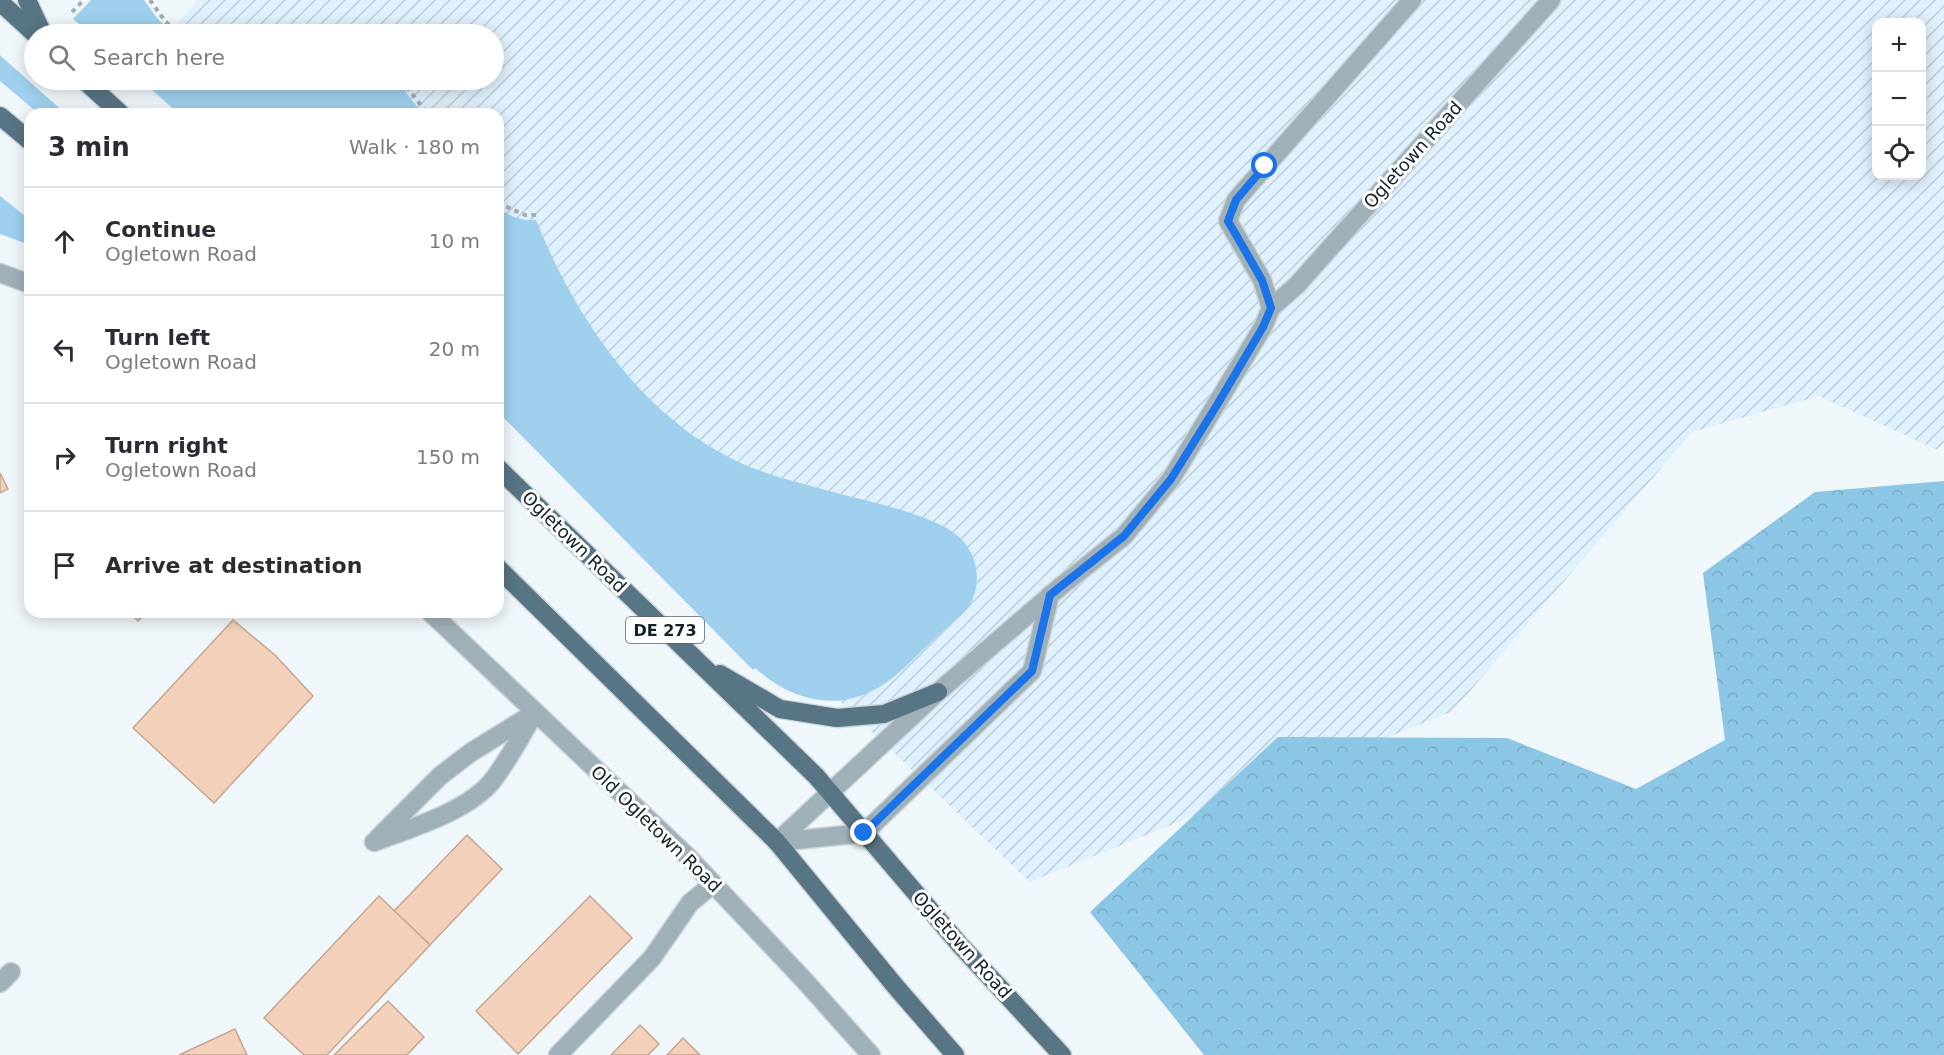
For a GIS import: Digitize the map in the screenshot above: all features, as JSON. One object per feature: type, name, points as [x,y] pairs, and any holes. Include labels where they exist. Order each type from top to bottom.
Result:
[{"type":"main road","points":[[27,0],[38,24]]},
{"type":"main road","points":[[0,2],[24,24]]},
{"type":"main road","points":[[95,90],[114,108]]},
{"type":"main road","points":[[0,116],[24,136]]},
{"type":"main road","name":"Ogletown Road","points":[[504,474],[816,776],[960,945],[1062,1055]]},
{"type":"main road","points":[[504,574],[777,842],[955,1055]]},
{"type":"main road","points":[[694,658],[780,710],[837,718],[884,714],[938,692]]},
{"type":"street","points":[[1271,308],[1262,280],[1228,221],[1236,200],[1412,0]]},
{"type":"street","name":"Ogletown Road","points":[[777,842],[938,692],[1050,595],[1124,536],[1171,479],[1263,327],[1271,308],[1297,285],[1551,0]]},
{"type":"street","points":[[0,273],[24,282]]},
{"type":"street","points":[[777,842],[864,833],[1032,671],[1050,595]]},
{"type":"street","name":"Old Ogletown Road","points":[[436,618],[687,856],[871,1055]]},
{"type":"street","points":[[535,712],[492,781],[473,800],[423,824],[374,842],[440,776],[470,753],[535,712]]},
{"type":"street","points":[[558,1055],[652,958],[690,903],[714,884]]},
{"type":"path","points":[[72,12],[84,0]]},
{"type":"path","points":[[150,0],[168,24]]},
{"type":"path","points":[[409,90],[423,108]]},
{"type":"path","points":[[504,206],[525,215],[538,215]]},
{"type":"shaded area","points":[[91,0],[144,0],[163,24],[79,24],[73,19]]},
{"type":"shaded area","points":[[198,0],[1944,0],[1944,443],[1938,450],[1819,396],[1692,432],[1453,711],[1030,882],[504,383],[504,108],[214,108],[195,90],[504,90],[504,24],[177,24]]},
{"type":"shaded area","points":[[0,55],[24,76],[24,90],[39,90],[59,108],[32,108],[0,81]]},
{"type":"shaded area","points":[[152,90],[404,90],[418,108],[172,108]]},
{"type":"shaded area","points":[[0,196],[24,215],[24,243],[0,234]]},
{"type":"shaded area","points":[[504,212],[516,218],[536,220],[572,296],[595,333],[649,399],[681,427],[717,450],[755,469],[882,504],[935,522],[960,538],[971,553],[977,579],[970,605],[904,668],[874,690],[856,697],[821,700],[804,697],[787,690],[755,668],[753,670],[504,418]]},
{"type":"green space","points":[[1944,481],[1944,1055],[1204,1055],[1090,912],[1278,737],[1507,738],[1636,789],[1725,740],[1703,573],[1815,492]]},
{"type":"building","points":[[0,473],[8,489],[0,493]]},
{"type":"building","points":[[233,620],[275,655],[313,696],[214,803],[133,728]]},
{"type":"building","points":[[467,835],[502,869],[430,945],[394,911]]},
{"type":"building","points":[[379,896],[430,945],[327,1055],[304,1055],[264,1018]]},
{"type":"building","points":[[590,896],[632,938],[518,1054],[476,1011]]},
{"type":"building","points":[[388,1001],[424,1037],[407,1055],[334,1055]]},
{"type":"building","points":[[640,1025],[659,1044],[648,1055],[611,1055]]},
{"type":"building","points":[[235,1029],[247,1055],[179,1055]]},
{"type":"building","points":[[683,1038],[700,1055],[667,1055]]},
{"type":"route","points":[[864,833],[1032,671],[1050,595],[1124,536],[1171,479],[1217,405],[1263,327],[1271,308],[1262,280],[1228,221],[1236,200],[1265,166]]}]
